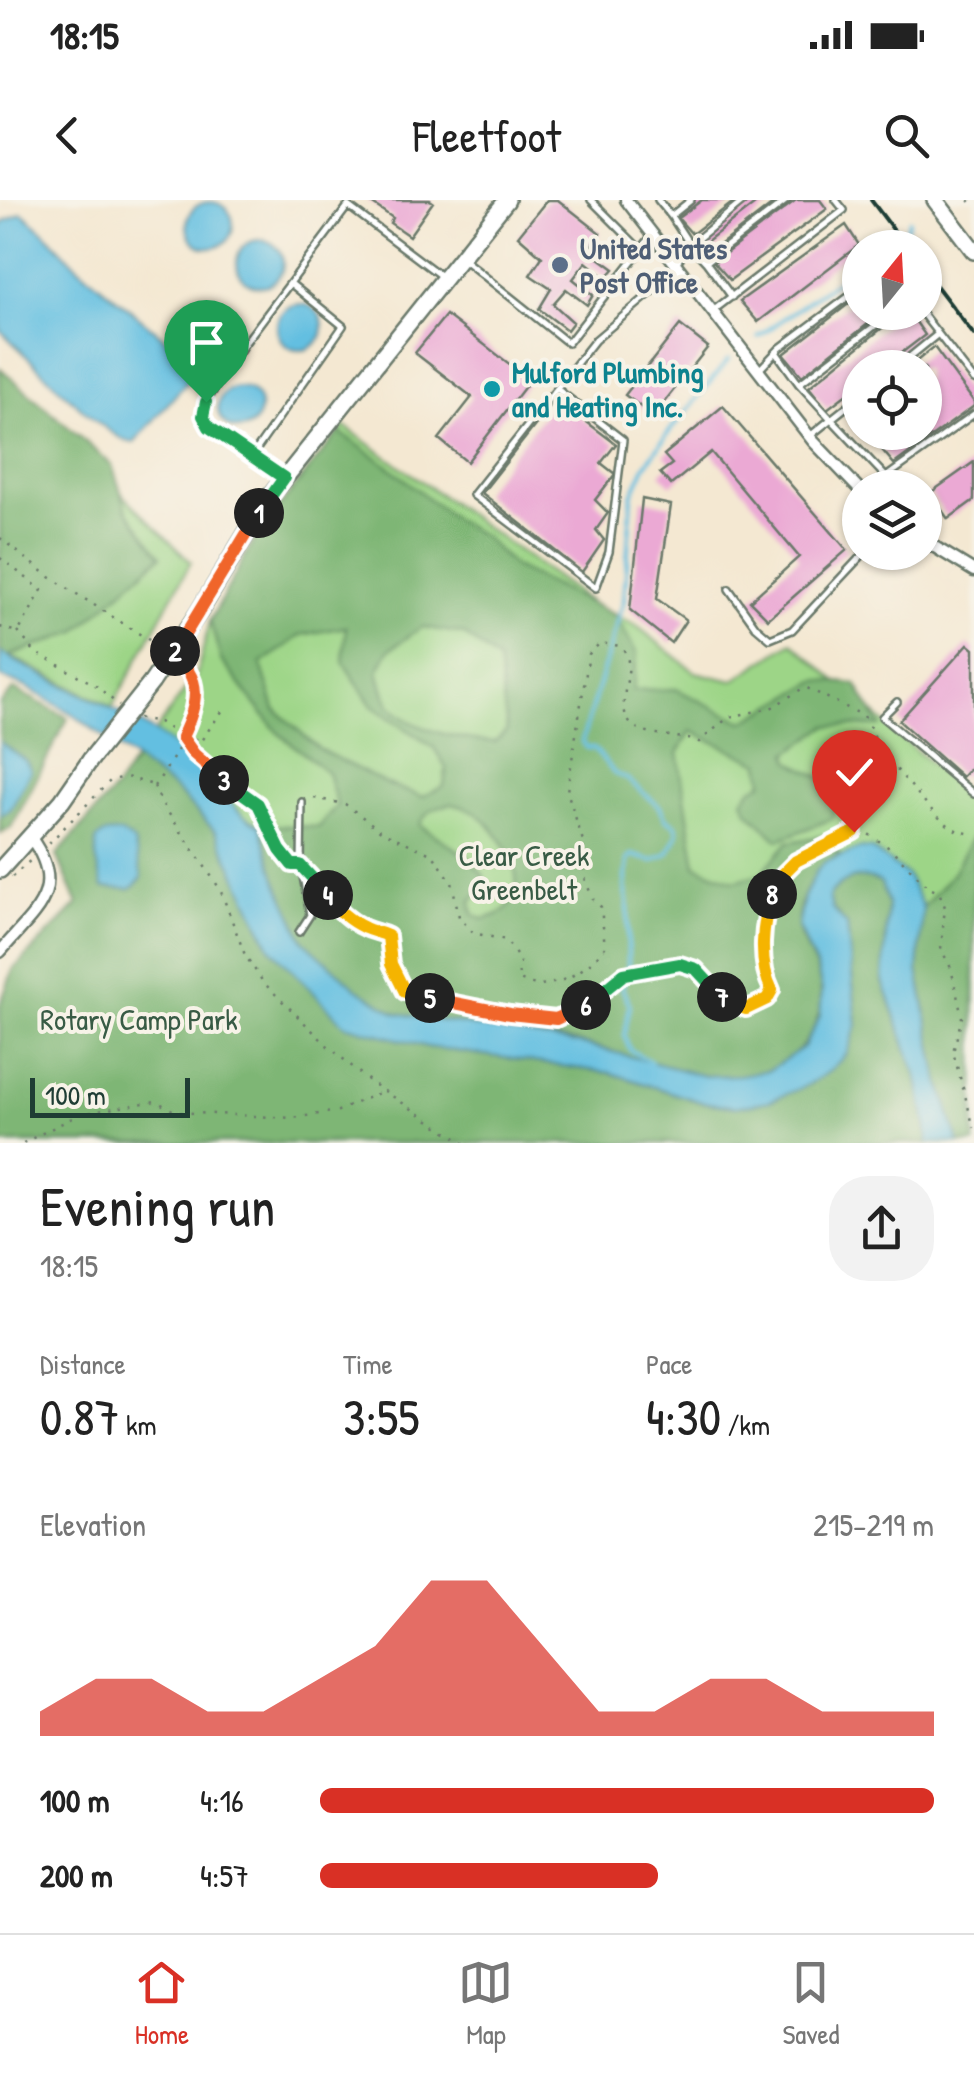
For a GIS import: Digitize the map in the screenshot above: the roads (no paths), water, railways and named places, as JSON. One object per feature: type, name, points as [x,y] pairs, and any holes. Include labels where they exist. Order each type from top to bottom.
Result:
[{"type":"street","points":[[626,200],[809,436],[842,471]]},
{"type":"street","points":[[935,200],[974,251]]},
{"type":"street","points":[[4,874],[36,844],[92,760],[171,656],[232,554],[284,478],[502,202]]},
{"type":"street","points":[[942,551],[974,571]]},
{"type":"street","points":[[0,860],[36,844]]},
{"type":"street","points":[[0,952],[42,904],[50,878],[36,844]]},
{"type":"lane","points":[[341,200],[444,278]]},
{"type":"lane","points":[[591,200],[640,250]]},
{"type":"lane","points":[[658,200],[732,297]]},
{"type":"lane","points":[[672,216],[691,200]]},
{"type":"lane","points":[[557,389],[623,440],[609,552],[596,588],[473,495],[595,340],[678,266],[690,246],[746,200]]},
{"type":"lane","points":[[706,262],[787,200]]},
{"type":"lane","points":[[713,311],[844,210],[836,200]]},
{"type":"lane","points":[[284,478],[209,427],[203,416],[206,402],[348,206]]},
{"type":"lane","points":[[461,257],[568,343],[654,234]]},
{"type":"lane","points":[[252,456],[343,326],[290,282]]},
{"type":"lane","points":[[759,370],[776,352],[842,302]]},
{"type":"lane","points":[[799,384],[870,330]]},
{"type":"lane","points":[[935,330],[974,380]]},
{"type":"lane","points":[[918,350],[938,334]]},
{"type":"lane","points":[[776,352],[799,384],[886,477],[974,414]]},
{"type":"lane","points":[[809,436],[842,410]]},
{"type":"lane","points":[[729,588],[756,627],[770,638],[792,630],[849,570]]},
{"type":"lane","points":[[896,702],[882,717],[974,794]]},
{"type":"lane","points":[[300,932],[310,916],[300,865],[302,802]]},
{"type":"water","points":[[210,202],[226,209],[233,225],[226,241],[210,248],[194,241],[187,225],[194,209]]},
{"type":"water","points":[[22,213],[78,267],[195,363],[196,371],[134,443],[121,439],[86,412],[0,330],[0,227]]},
{"type":"water","points":[[260,240],[276,247],[283,263],[276,279],[260,286],[244,279],[237,263],[244,247]]},
{"type":"water","points":[[300,304],[316,311],[323,327],[316,343],[300,350],[284,343],[277,327],[284,311]]},
{"type":"water","points":[[239,387],[254,393],[260,408],[254,423],[239,429],[224,423],[218,408],[224,393]]},
{"type":"water","points":[[0,652],[129,717],[200,767],[235,808],[260,825],[276,879],[304,941],[356,988],[396,1013],[586,1045],[705,1076],[769,1070],[804,1047],[820,1016],[822,990],[817,968],[798,927],[804,897],[825,862],[861,848],[872,849],[907,875],[923,907],[918,971],[938,1076],[959,1143],[929,1143],[918,1079],[883,981],[888,904],[881,883],[852,879],[829,896],[832,909],[847,925],[857,1025],[847,1053],[830,1071],[808,1085],[770,1101],[735,1107],[701,1102],[611,1073],[428,1047],[374,1033],[345,1025],[270,947],[216,832],[176,790],[71,713],[0,677]]},
{"type":"water","points":[[0,742],[26,761],[31,770],[11,809],[0,816]]},
{"type":"water","points":[[122,833],[134,842],[142,878],[131,889],[103,888],[96,840],[104,834]]},
{"type":"waterway","points":[[906,230],[909,220]]},
{"type":"waterway","points":[[758,337],[842,277]]},
{"type":"waterway","points":[[651,1062],[630,1050],[624,1035],[630,1006],[622,988],[628,965],[628,860],[632,855],[652,861],[668,854],[678,833],[660,807],[627,779],[615,774],[594,748],[587,748],[582,741],[624,600],[632,495],[645,466],[669,432],[729,359]]},
{"type":"railway","points":[[871,200],[894,230]]},
{"type":"railway","points":[[942,293],[974,335]]},
{"type":"place","name":"United States Post Office","points":[[560,265]]},
{"type":"place","name":"Mulford Plumbing and Heating Inc.","points":[[492,389]]},
{"type":"park label","name":"Clear Creek Greenbelt","points":[[524,872]]},
{"type":"park label","name":"Rotary Camp Park","points":[[139,1019]]}]
